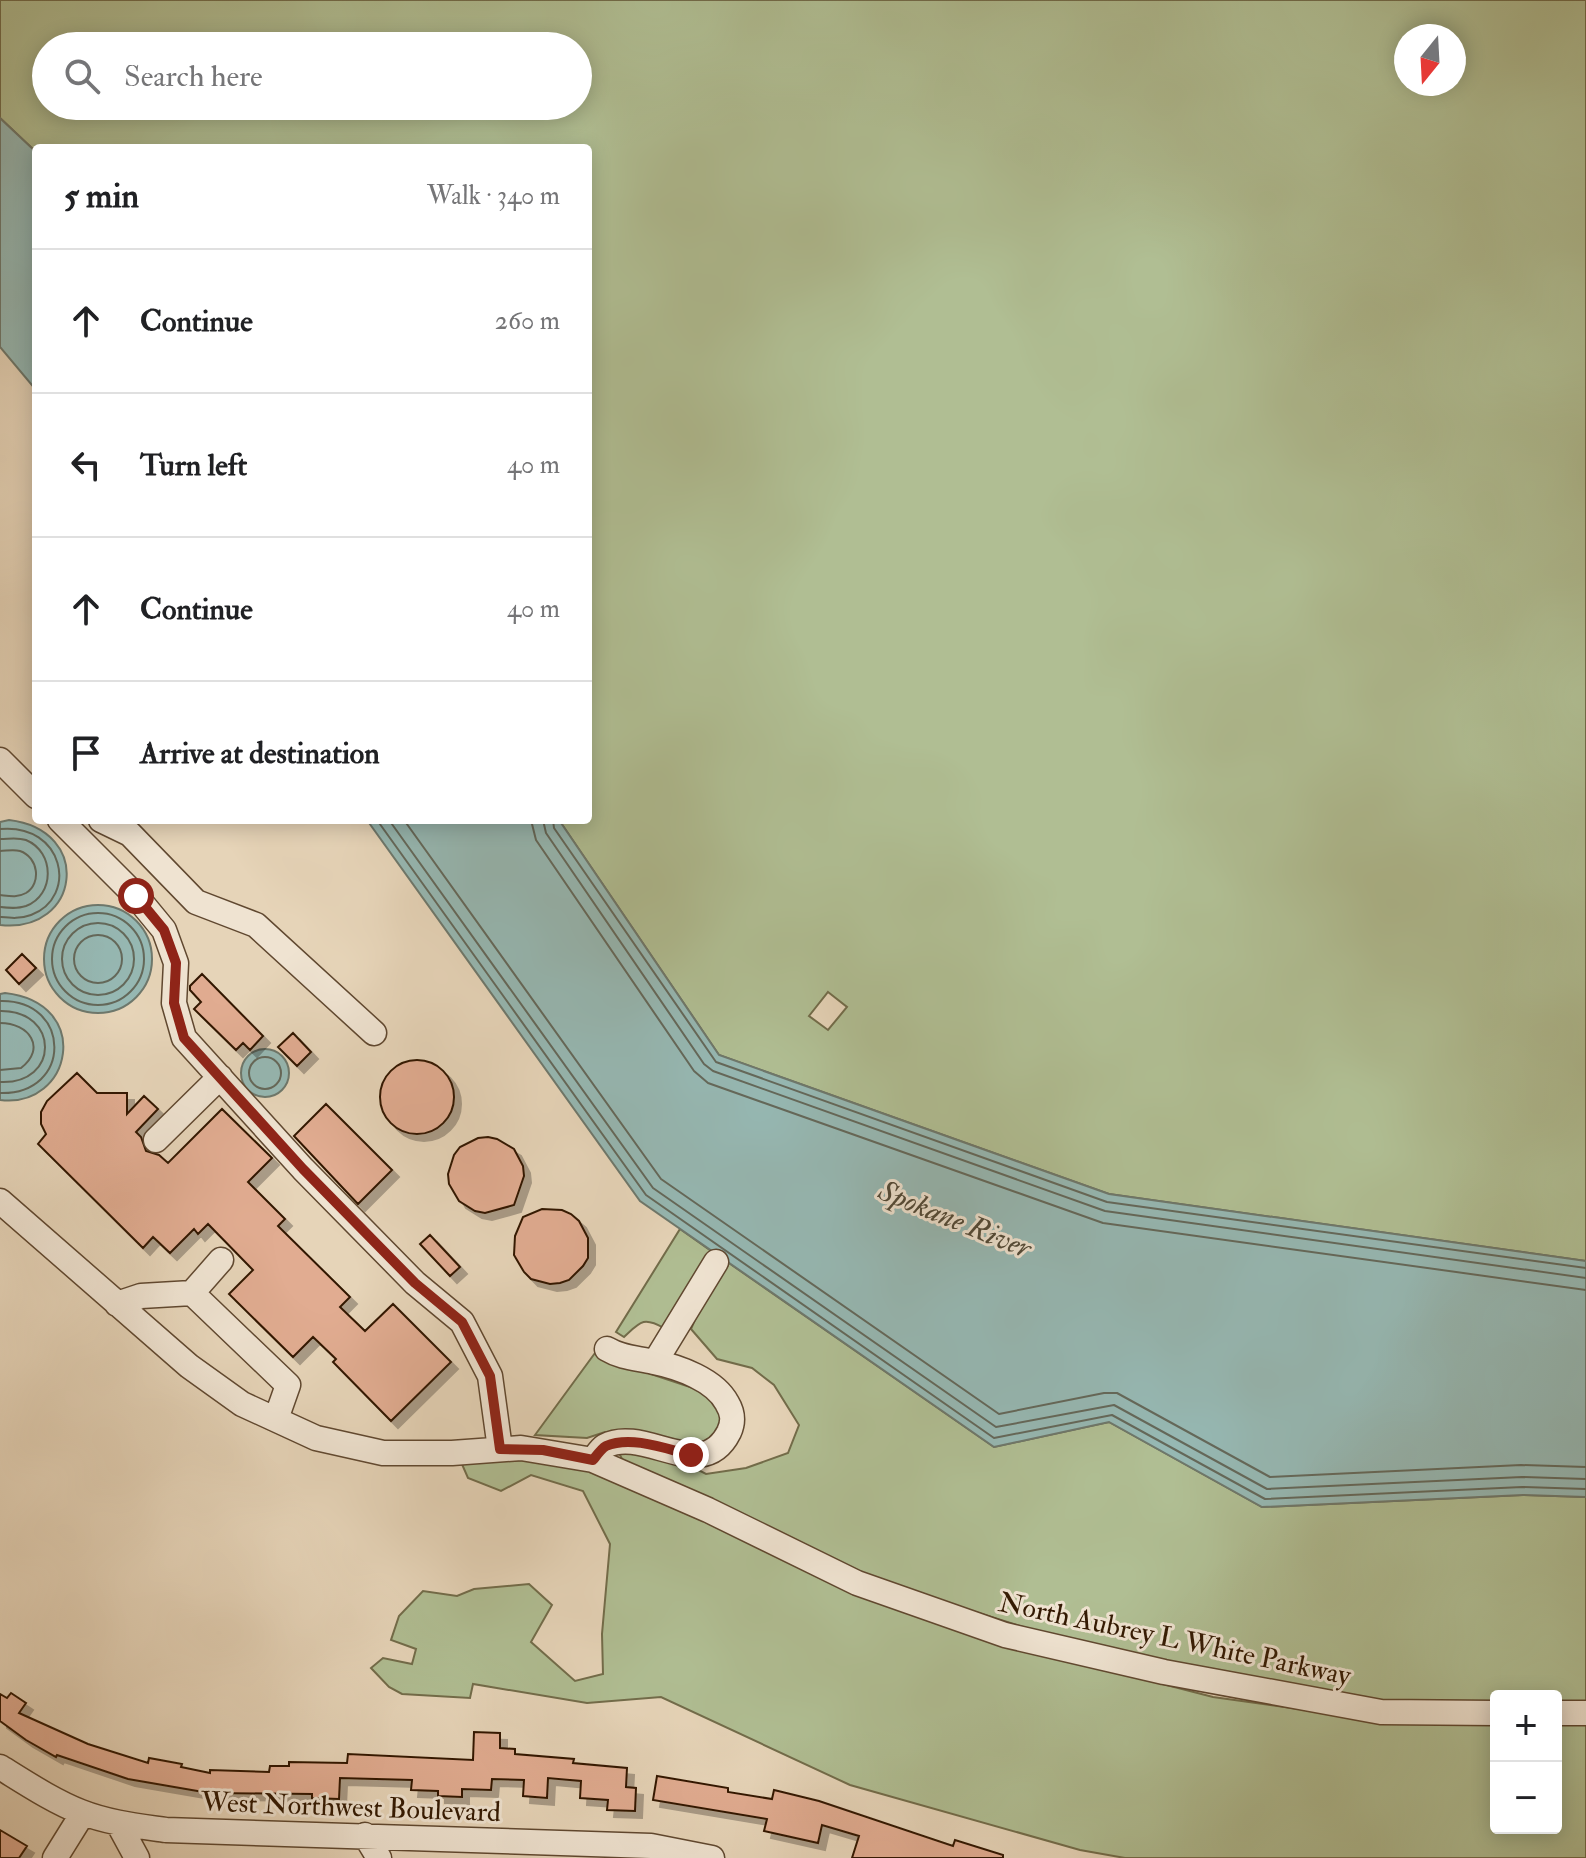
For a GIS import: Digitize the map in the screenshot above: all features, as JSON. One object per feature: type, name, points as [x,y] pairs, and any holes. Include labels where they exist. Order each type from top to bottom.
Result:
[{"type":"street","points":[[0,760],[32,792]]},
{"type":"street","points":[[64,824],[136,896],[164,930],[176,963],[174,1003],[184,1038],[303,1169],[415,1283],[462,1322],[490,1376],[500,1449]]},
{"type":"street","points":[[109,824],[130,834],[196,902],[256,925],[374,1033]]},
{"type":"street","points":[[156,1140],[220,1077]]},
{"type":"street","name":"North Aubrey L White Parkway","points":[[0,1201],[189,1366],[242,1404],[316,1438],[383,1453],[543,1450],[593,1460],[708,1510],[857,1583],[1005,1635],[1164,1672],[1381,1712],[1490,1713]]},
{"type":"street","points":[[192,1293],[221,1260]]},
{"type":"street","points":[[655,1362],[716,1262]]},
{"type":"street","points":[[117,1304],[141,1296],[192,1293],[295,1376],[276,1419]]},
{"type":"street","points":[[593,1460],[603,1447],[619,1442],[645,1444],[691,1455],[708,1454],[721,1445],[731,1428],[733,1413],[722,1393],[705,1381],[655,1362],[617,1355],[607,1349]]},
{"type":"street","points":[[1562,1713],[1586,1713]]},
{"type":"street","name":"West Northwest Boulevard","points":[[0,1767],[57,1802],[83,1813],[118,1823],[166,1830],[651,1846],[712,1858]]},
{"type":"street","points":[[55,1858],[83,1813]]},
{"type":"street","points":[[118,1823],[137,1858]]},
{"type":"street","points":[[365,1835],[379,1858]]},
{"type":"green space","points":[[0,0],[1586,0],[1586,1261],[1109,1194],[719,1055],[562,824],[592,824],[592,144],[32,144],[32,148],[0,118]],"holes":[[[828,992],[847,1007],[828,1030],[809,1016]]]},
{"type":"green space","points":[[680,1229],[714,1253],[664,1328],[642,1322],[624,1337],[616,1332]]},
{"type":"green space","points":[[726,1261],[994,1447],[1109,1422],[1262,1507],[1523,1495],[1586,1497],[1586,1707],[1562,1708],[1562,1690],[1490,1690],[1490,1707],[1400,1704],[1325,1696],[1055,1637],[889,1585],[813,1554],[653,1473],[624,1463],[619,1453],[660,1450],[706,1474],[746,1468],[788,1453],[799,1425],[774,1385],[752,1368],[717,1359],[691,1329]]},
{"type":"green space","points":[[595,1353],[699,1390],[715,1400],[723,1416],[716,1435],[702,1444],[605,1432],[587,1438],[535,1435]]},
{"type":"green space","points":[[533,1460],[588,1470],[728,1532],[996,1641],[1213,1697],[1378,1720],[1490,1725],[1490,1834],[1562,1834],[1562,1723],[1586,1723],[1586,1858],[1125,1858],[1080,1850],[850,1785],[661,1697],[587,1703],[473,1684],[470,1698],[402,1694],[389,1687],[371,1668],[383,1658],[412,1664],[416,1649],[391,1640],[399,1616],[423,1591],[457,1596],[474,1589],[529,1584],[552,1605],[531,1642],[575,1681],[603,1674],[602,1634],[610,1544],[583,1491],[531,1475],[501,1491],[468,1478],[461,1462]]},
{"type":"water","points":[[0,118],[32,148],[32,385],[0,347]]},
{"type":"water","points":[[9,820],[36,828],[55,842],[65,860],[66,880],[60,898],[47,914],[27,923],[0,925],[0,822]]},
{"type":"water","name":"Spokane River","points":[[370,824],[562,824],[719,1055],[1109,1194],[1586,1261],[1586,1497],[1523,1495],[1262,1507],[1109,1422],[994,1447],[640,1201]]},
{"type":"water","points":[[98,905],[119,909],[136,921],[148,938],[152,959],[148,980],[136,997],[119,1009],[98,1013],[77,1009],[60,997],[48,980],[44,959],[48,938],[60,921],[77,909]]},
{"type":"water","points":[[0,994],[33,1001],[52,1015],[62,1034],[63,1054],[57,1073],[44,1088],[25,1098],[0,1100]]},
{"type":"water","points":[[265,1049],[282,1056],[289,1073],[282,1090],[265,1097],[248,1090],[241,1073],[248,1056]]},
{"type":"building","points":[[22,954],[36,968],[19,984],[6,970]]},
{"type":"building","points":[[202,974],[263,1036],[250,1050],[243,1043],[236,1050],[194,1009],[201,1002],[190,986]]},
{"type":"building","points":[[293,1033],[311,1052],[297,1066],[278,1047]]},
{"type":"building","points":[[417,1060],[431,1063],[443,1071],[451,1083],[454,1097],[451,1111],[443,1123],[431,1131],[417,1134],[403,1131],[391,1123],[383,1111],[380,1097],[383,1083],[391,1071],[403,1063]]},
{"type":"building","points":[[77,1073],[97,1093],[127,1093],[127,1114],[144,1096],[158,1109],[136,1132],[146,1151],[159,1155],[168,1163],[222,1109],[272,1158],[248,1182],[285,1219],[278,1226],[350,1297],[340,1307],[365,1331],[393,1304],[451,1362],[391,1421],[313,1337],[293,1357],[229,1294],[253,1270],[208,1224],[198,1234],[194,1229],[170,1253],[153,1237],[143,1248],[38,1144],[46,1134],[41,1124],[41,1112],[47,1101]]},
{"type":"building","points":[[326,1104],[392,1170],[358,1204],[294,1136]]},
{"type":"building","points":[[488,1137],[514,1149],[523,1166],[524,1176],[514,1205],[485,1213],[459,1201],[449,1184],[448,1174],[460,1147],[478,1138]]},
{"type":"building","points":[[542,1209],[562,1210],[571,1214],[579,1221],[588,1238],[588,1258],[569,1280],[560,1283],[531,1279],[514,1255],[515,1236],[523,1217]]},
{"type":"building","points":[[430,1235],[460,1267],[450,1276],[420,1244]]},
{"type":"building","points":[[11,1693],[26,1703],[19,1713],[88,1744],[148,1763],[149,1758],[210,1773],[210,1770],[269,1772],[270,1766],[289,1766],[289,1762],[347,1763],[348,1754],[473,1760],[474,1732],[500,1733],[500,1748],[515,1749],[515,1754],[627,1768],[626,1787],[636,1788],[635,1811],[607,1810],[608,1800],[580,1798],[581,1781],[548,1778],[547,1798],[523,1796],[524,1780],[492,1779],[491,1790],[462,1789],[462,1797],[438,1796],[438,1791],[411,1790],[412,1780],[340,1778],[339,1799],[312,1798],[312,1794],[209,1793],[128,1779],[56,1757],[0,1721],[0,1694],[7,1698]]},
{"type":"building","points":[[657,1776],[772,1799],[774,1790],[819,1801],[953,1846],[955,1840],[1003,1855],[1003,1858],[852,1858],[859,1836],[822,1825],[818,1843],[764,1831],[767,1819],[653,1800]]},
{"type":"building","points":[[0,1830],[27,1846],[19,1858],[0,1858]]},
{"type":"route","points":[[136,896],[164,930],[176,963],[174,1003],[184,1038],[303,1169],[415,1283],[462,1322],[490,1376],[500,1449],[543,1450],[593,1460],[603,1447],[619,1442],[645,1444],[691,1455]]}]
